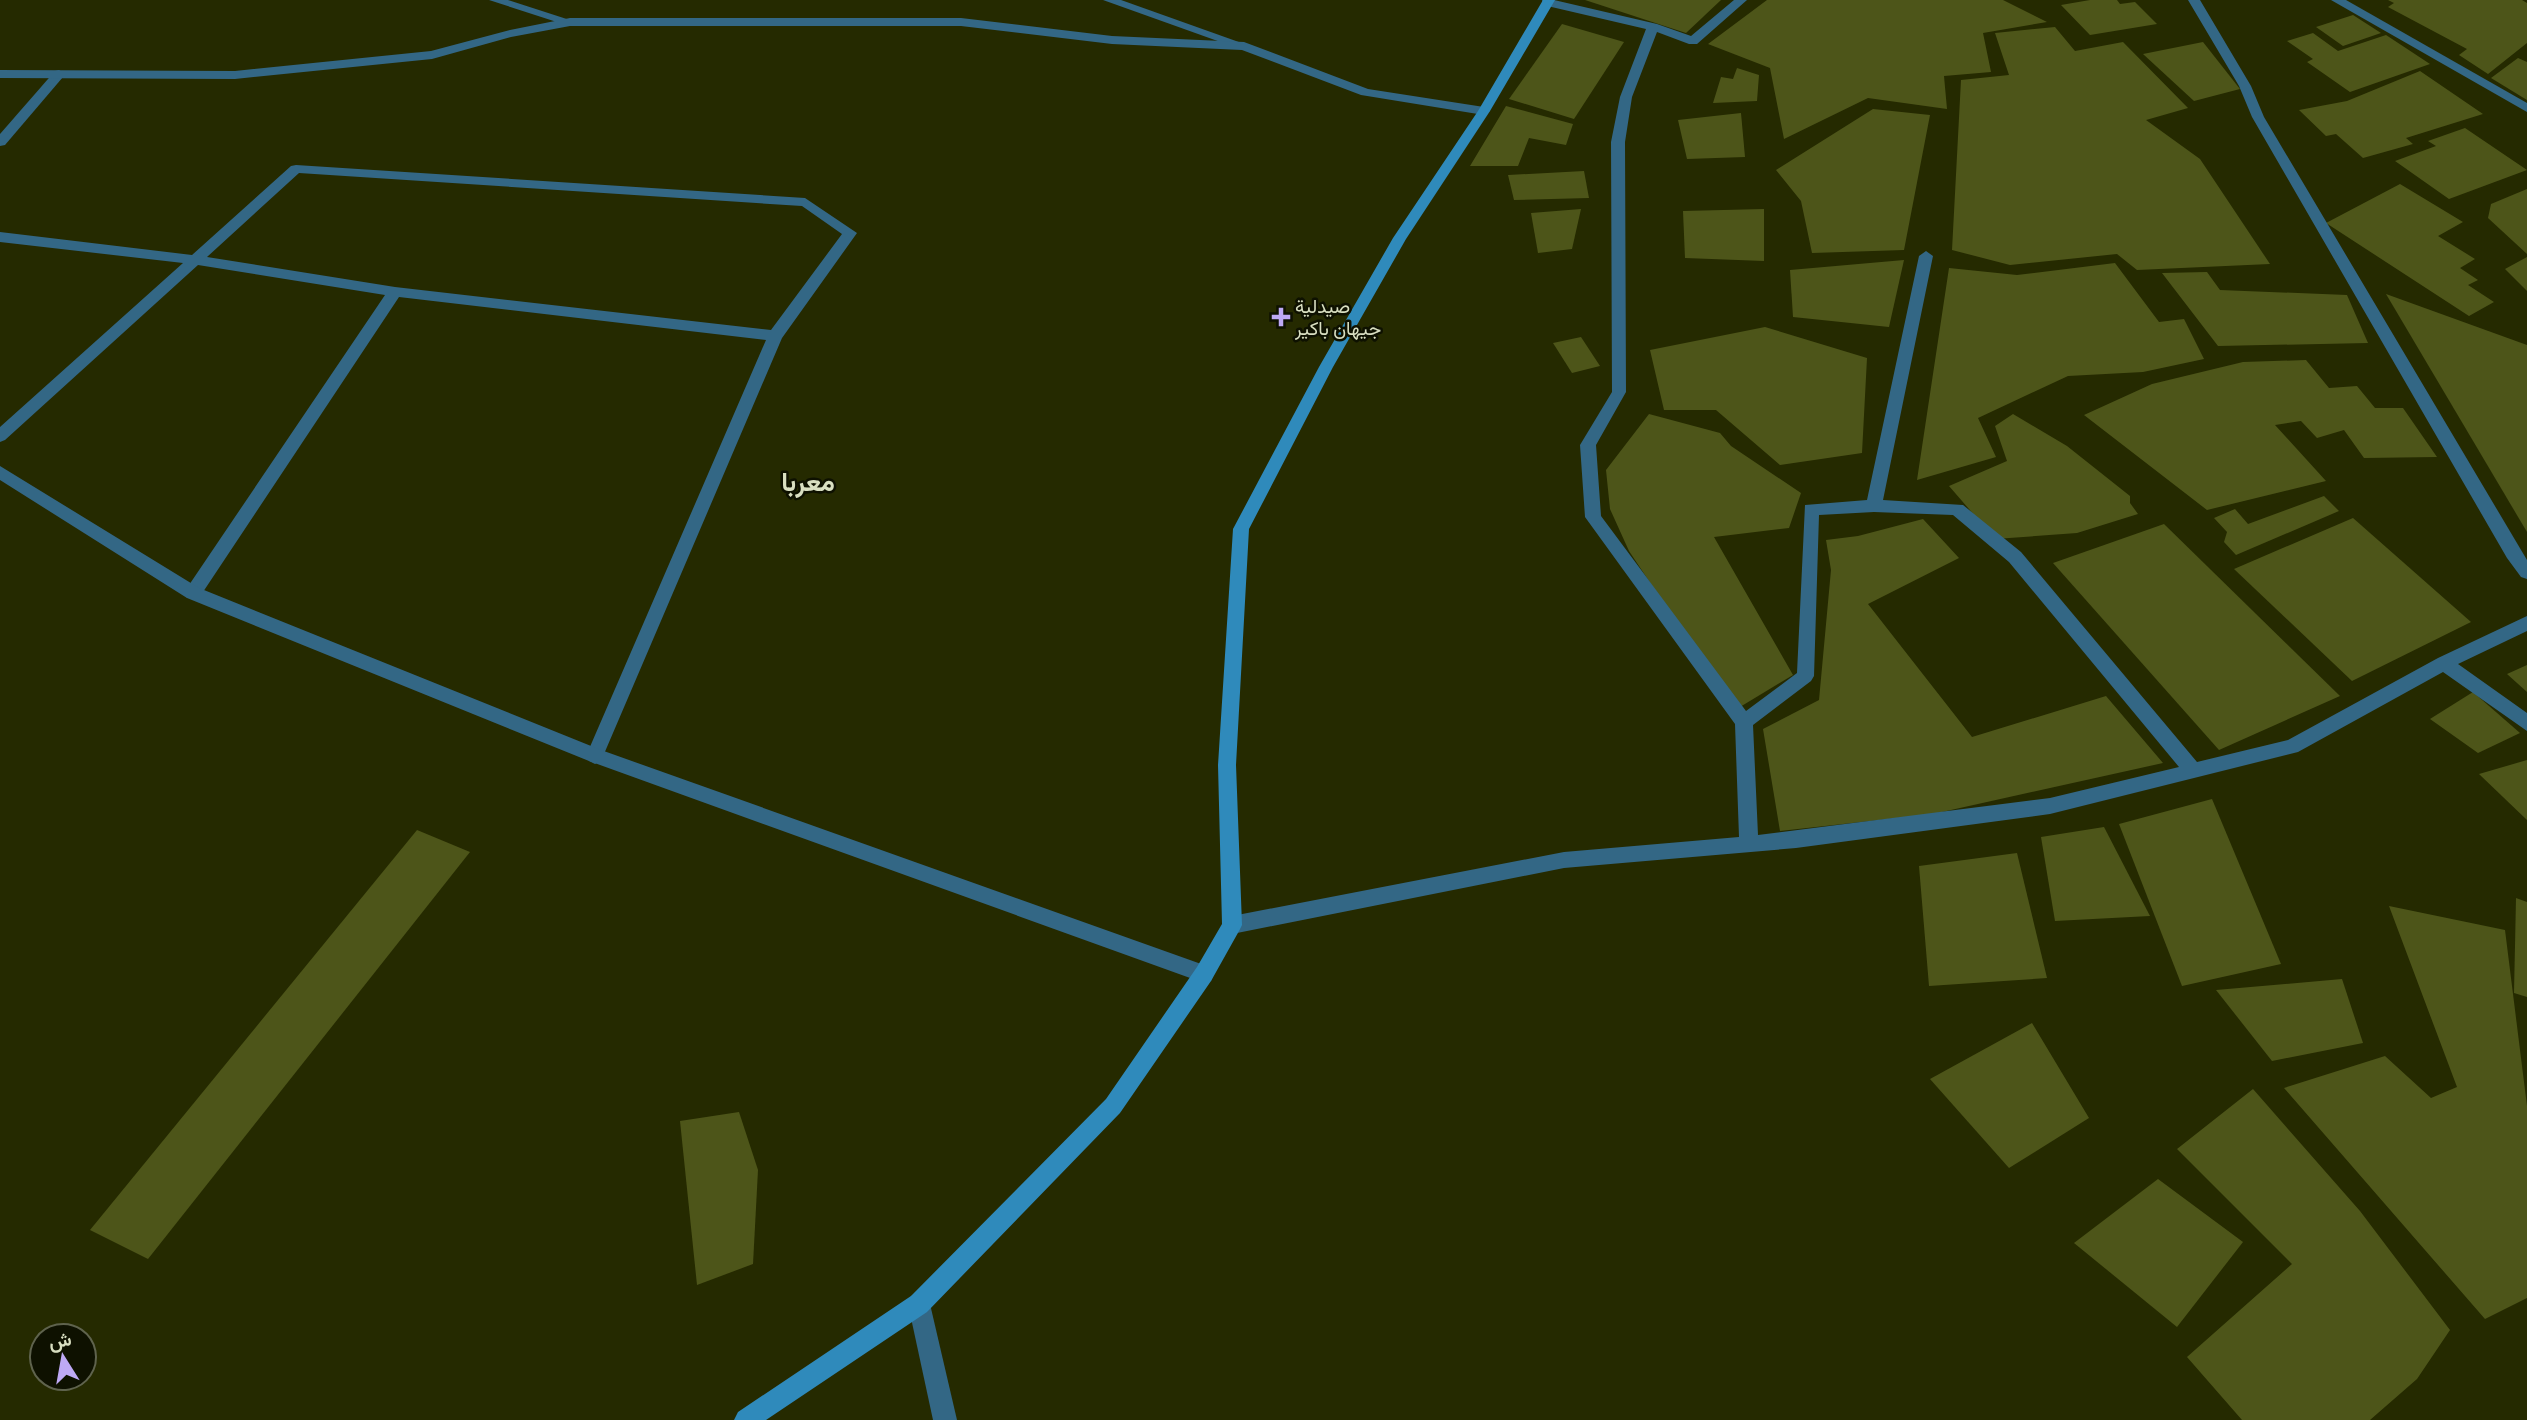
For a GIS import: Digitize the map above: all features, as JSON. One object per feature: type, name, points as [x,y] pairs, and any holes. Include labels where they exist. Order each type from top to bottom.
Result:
[{"type":"main road","points":[[746,1420],[919,1304],[1113,1106],[1203,974],[1232,925],[1227,765],[1241,529],[1326,368],[1400,237],[1484,111],[1548,1]]},
{"type":"street","points":[[495,0],[570,23]]},
{"type":"street","points":[[1109,0],[1365,92],[1484,111]]},
{"type":"street","points":[[1548,1],[1653,27],[1693,41],[1741,0]]},
{"type":"street","points":[[2194,0],[2205,25],[2251,94],[2258,117],[2403,367],[2513,553],[2527,572]]},
{"type":"street","points":[[2337,0],[2527,108]]},
{"type":"street","points":[[0,74],[235,75],[432,55],[510,34],[570,23],[961,22],[1112,40],[1244,47]]},
{"type":"street","points":[[1653,27],[1626,97],[1618,142],[1619,392],[1588,445],[1592,517],[1744,722],[1749,844]]},
{"type":"street","points":[[0,142],[59,74]]},
{"type":"street","points":[[0,436],[296,169],[805,202],[850,233],[775,336],[595,756]]},
{"type":"street","points":[[0,237],[197,260],[395,292],[775,336]]},
{"type":"street","points":[[1874,506],[1926,256]]},
{"type":"street","points":[[193,593],[395,292]]},
{"type":"street","points":[[0,472],[193,593],[595,756],[1203,974]]},
{"type":"street","points":[[1744,722],[1805,676],[1811,509],[1874,506],[1957,509],[2015,557],[2193,771]]},
{"type":"street","points":[[1232,925],[1564,860],[1749,844],[2050,806],[2292,747],[2444,663],[2527,623]]},
{"type":"street","points":[[2444,663],[2527,723]]},
{"type":"street","points":[[919,1304],[945,1420]]},
{"type":"building","points":[[1585,0],[1721,0],[1686,33]]},
{"type":"building","points":[[1767,0],[2003,0],[2047,22],[1983,33],[1991,72],[1944,76],[1947,109],[1868,98],[1784,139],[1770,68],[1708,44]]},
{"type":"building","points":[[2090,0],[2117,0],[2120,4],[2135,2],[2157,24],[2090,35],[2061,5]]},
{"type":"building","points":[[2388,0],[2522,0],[2527,3],[2527,43],[2488,74],[2459,55],[2467,49],[2388,7],[2394,3]]},
{"type":"building","points":[[2353,15],[2381,33],[2343,46],[2316,27]]},
{"type":"building","points":[[1562,24],[1624,42],[1574,119],[1509,99]]},
{"type":"building","points":[[2055,27],[2075,51],[2123,42],[2188,108],[2146,120],[2200,159],[2270,264],[2137,270],[2117,254],[2010,265],[1952,250],[1961,80],[2009,75],[1995,33]]},
{"type":"building","points":[[2313,33],[2338,51],[2386,35],[2430,64],[2350,92],[2307,62],[2313,59],[2287,41]]},
{"type":"building","points":[[2203,42],[2240,89],[2194,101],[2143,54]]},
{"type":"building","points":[[2518,58],[2527,62],[2527,100],[2491,78]]},
{"type":"building","points":[[1737,68],[1759,75],[1757,101],[1713,103],[1721,77],[1733,79]]},
{"type":"building","points":[[2420,71],[2483,114],[2406,138],[2413,144],[2363,158],[2336,134],[2326,136],[2299,110],[2347,101]]},
{"type":"building","points":[[1506,106],[1573,124],[1566,145],[1529,138],[1518,166],[1470,166]]},
{"type":"building","points":[[1873,109],[1930,115],[1904,250],[1812,253],[1801,201],[1776,170]]},
{"type":"building","points":[[1741,113],[1745,157],[1687,159],[1678,120]]},
{"type":"building","points":[[2465,128],[2527,170],[2449,199],[2395,161],[2436,146],[2428,141]]},
{"type":"building","points":[[1584,171],[1589,198],[1514,200],[1508,175]]},
{"type":"building","points":[[2400,184],[2463,222],[2438,236],[2475,259],[2460,268],[2478,280],[2468,285],[2494,302],[2469,316],[2326,223]]},
{"type":"building","points":[[2527,189],[2527,254],[2488,218],[2491,204]]},
{"type":"building","points":[[1581,209],[1572,249],[1538,253],[1531,213]]},
{"type":"building","points":[[1764,209],[1764,261],[1685,258],[1683,211]]},
{"type":"building","points":[[2527,257],[2527,291],[2505,269]]},
{"type":"building","points":[[1904,260],[1889,327],[1793,317],[1790,270]]},
{"type":"building","points":[[2115,263],[2159,322],[2184,319],[2204,359],[2143,372],[2068,376],[1978,418],[1996,457],[1917,480],[1949,268],[2017,275]]},
{"type":"building","points":[[2207,272],[2220,290],[2347,295],[2368,343],[2218,346],[2162,273]]},
{"type":"building","points":[[2386,294],[2527,345],[2527,532]]},
{"type":"building","points":[[1765,327],[1867,358],[1862,453],[1780,465],[1716,410],[1664,410],[1650,350]]},
{"type":"building","points":[[1581,337],[1600,366],[1572,373],[1553,343]]},
{"type":"building","points":[[2306,360],[2329,388],[2357,386],[2375,408],[2403,408],[2437,457],[2364,458],[2344,430],[2317,438],[2301,421],[2275,425],[2326,481],[2207,510],[2084,415],[2152,384],[2243,362]]},
{"type":"building","points":[[1649,414],[1720,433],[1731,446],[1801,493],[1789,528],[1714,537],[1793,675],[1735,710],[1629,551],[1610,509],[1606,470]]},
{"type":"building","points":[[2013,414],[2067,446],[2130,496],[2130,503],[2138,514],[2077,533],[1995,539],[1949,486],[2007,461],[1995,426]]},
{"type":"building","points":[[2324,496],[2339,511],[2236,555],[2224,542],[2227,532],[2214,518],[2235,509],[2248,524]]},
{"type":"building","points":[[2353,518],[2471,622],[2352,681],[2234,569]]},
{"type":"building","points":[[1923,519],[1959,558],[1868,604],[1972,737],[2106,696],[2163,763],[1933,814],[1780,831],[1763,729],[1819,700],[1831,570],[1826,540],[1858,536]]},
{"type":"building","points":[[2164,524],[2340,696],[2219,750],[2053,563]]},
{"type":"building","points":[[2527,665],[2527,692],[2507,674]]},
{"type":"building","points":[[2473,692],[2520,733],[2478,753],[2430,719]]},
{"type":"building","points":[[2527,760],[2527,820],[2479,774]]},
{"type":"building","points":[[2212,799],[2281,964],[2182,986],[2119,824]]},
{"type":"building","points":[[2104,827],[2150,916],[2055,921],[2041,837]]},
{"type":"building","points":[[417,830],[470,852],[148,1259],[90,1230]]},
{"type":"building","points":[[2017,853],[2047,978],[1929,986],[1919,866]]},
{"type":"building","points":[[2516,898],[2527,902],[2527,997],[2514,993]]},
{"type":"building","points":[[2389,906],[2505,930],[2527,1106],[2527,1298],[2485,1319],[2284,1088],[2385,1056],[2431,1098],[2457,1087]]},
{"type":"building","points":[[2342,979],[2363,1043],[2272,1061],[2216,990]]},
{"type":"building","points":[[2032,1023],[2089,1118],[2009,1168],[1930,1079]]},
{"type":"building","points":[[2253,1089],[2360,1211],[2450,1330],[2417,1379],[2370,1420],[2242,1420],[2187,1357],[2292,1264],[2177,1149]]},
{"type":"building","points":[[739,1112],[758,1170],[753,1264],[697,1285],[680,1121]]},
{"type":"building","points":[[2158,1179],[2243,1242],[2177,1327],[2074,1243]]},
{"type":"place","name":"صيدلية جيهان باكير","points":[[1281,317]]},
{"type":"district","name":"معربا","points":[[808,482]]}]
